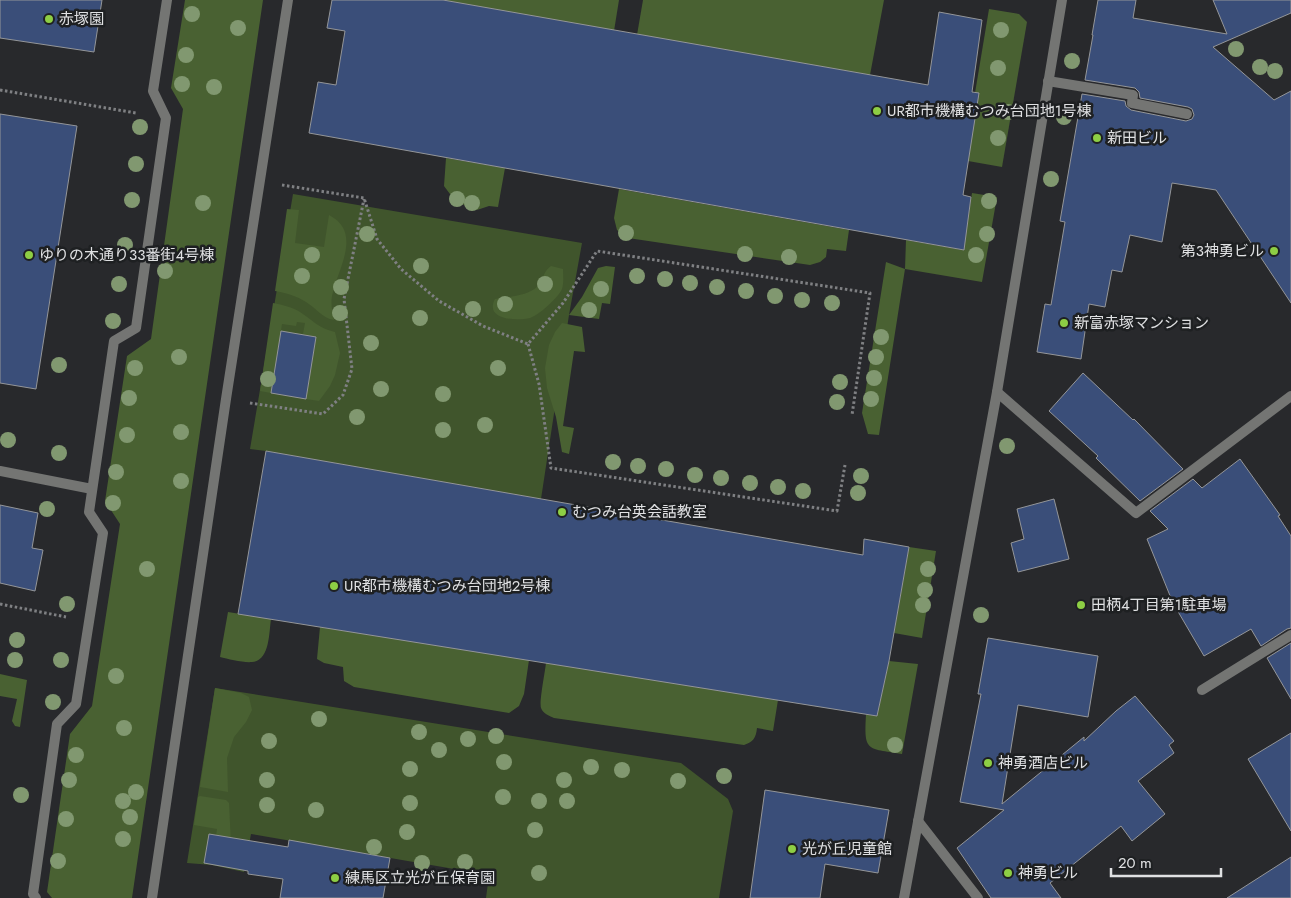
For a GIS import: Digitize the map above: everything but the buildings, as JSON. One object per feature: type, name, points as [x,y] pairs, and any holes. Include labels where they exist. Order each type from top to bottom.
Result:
[{"type":"street","points":[[36,898],[33,894],[57,724],[76,704],[103,533],[89,512],[114,341],[136,328],[166,118],[153,91],[167,0]]},
{"type":"street","points":[[152,898],[226,399],[288,0]]},
{"type":"street","points":[[904,898],[996,392],[1062,0]]},
{"type":"street","points":[[1048,81],[1133,94],[1132,103],[1187,114]]},
{"type":"street","points":[[996,392],[1136,513],[1291,396]]},
{"type":"street","points":[[0,471],[92,489]]},
{"type":"street","points":[[1202,690],[1291,635]]},
{"type":"street","points":[[918,821],[978,898]]},
{"type":"path","points":[[0,90],[166,118]]},
{"type":"path","points":[[260,182],[364,198]]},
{"type":"path","points":[[364,198],[378,240],[401,269],[439,301],[483,326],[528,344]]},
{"type":"path","points":[[226,399],[323,414],[343,395],[352,369],[344,299],[364,198]]},
{"type":"path","points":[[528,344],[563,303],[597,251],[870,293],[852,415]]},
{"type":"path","points":[[528,344],[539,384],[551,468],[838,511],[845,465]]},
{"type":"path","points":[[0,604],[89,621]]},
{"type":"green space","points":[[185,0],[263,0],[132,898],[52,898],[47,892],[70,734],[92,706],[120,524],[105,501],[127,356],[151,339],[183,109],[171,88]]},
{"type":"green space","points":[[443,0],[619,0],[614,31]]},
{"type":"green space","points":[[643,0],[884,0],[870,75],[637,35]]},
{"type":"green space","points":[[989,9],[1019,14],[1027,22],[1002,167],[968,161],[975,93]]},
{"type":"green space","points":[[446,158],[505,168],[498,207],[489,206],[477,210],[453,198],[444,186]]},
{"type":"green space","points":[[619,189],[849,230],[846,251],[827,249],[826,257],[820,262],[810,265],[628,238],[617,230],[614,218]]},
{"type":"green space","points":[[972,193],[997,197],[982,282],[905,269],[906,240],[963,250]]},
{"type":"green space","points":[[293,194],[582,243],[541,499],[250,449]]},
{"type":"green space","points":[[287,209],[299,210],[295,243],[324,247],[329,215],[339,222],[344,231],[346,250],[332,299],[334,320],[326,317],[299,298],[275,291]]},
{"type":"green space","points":[[886,262],[905,269],[879,435],[868,434],[862,413]]},
{"type":"green space","points":[[551,266],[563,269],[563,287],[557,297],[543,310],[530,318],[518,319],[504,318],[494,311],[495,299],[518,296],[529,292],[538,286]]},
{"type":"green space","points":[[606,266],[615,267],[610,304],[602,303],[599,319],[569,315],[582,297],[598,268]]},
{"type":"green space","points":[[273,303],[294,309],[320,326],[335,332],[340,353],[335,375],[330,386],[319,401],[306,399],[316,337],[303,334],[305,323],[297,322],[296,326],[282,324],[271,393],[260,391]]},
{"type":"green space","points":[[562,323],[582,327],[585,352],[574,351],[563,426],[574,428],[569,454],[562,452],[556,417],[547,388],[545,368],[549,345]]},
{"type":"green space","points":[[909,547],[936,551],[922,638],[894,633]]},
{"type":"green space","points":[[228,612],[271,619],[267,645],[262,657],[258,660],[245,662],[220,657]]},
{"type":"green space","points":[[320,627],[529,660],[524,694],[519,706],[509,713],[354,687],[344,681],[343,667],[324,663],[317,659]]},
{"type":"green space","points":[[889,661],[918,664],[902,754],[874,749],[867,742],[866,735],[866,714],[877,716]]},
{"type":"green space","points":[[546,663],[778,700],[773,731],[757,728],[754,739],[744,745],[554,718],[545,713],[541,708],[541,693]]},
{"type":"green space","points":[[0,674],[27,680],[20,727],[15,726],[12,721],[17,699],[0,696]]},
{"type":"green space","points":[[215,688],[681,763],[728,799],[733,811],[719,898],[486,898],[489,875],[251,834],[244,872],[212,865],[187,863]]},
{"type":"green space","points":[[215,688],[241,693],[249,697],[252,710],[246,722],[234,737],[227,758],[228,792],[200,787]]},
{"type":"green space","points":[[198,797],[226,800],[229,803],[231,844],[222,865],[212,865],[217,829],[194,825]]},
{"type":"place","name":"赤塚園","points":[[49,19]]},
{"type":"place","name":"UR都市機構むつみ台団地1号棟","points":[[877,111]]},
{"type":"place","name":"新田ビル","points":[[1097,138]]},
{"type":"place","name":"第3神勇ビル","points":[[1274,251]]},
{"type":"place","name":"ゆりの木通り33番街4号棟","points":[[29,255]]},
{"type":"place","name":"新富赤塚マンション","points":[[1064,323]]},
{"type":"place","name":"むつみ台英会話教室","points":[[562,512]]},
{"type":"place","name":"UR都市機構むつみ台団地2号棟","points":[[334,586]]},
{"type":"place","name":"田柄4丁目第1駐車場","points":[[1081,605]]},
{"type":"place","name":"神勇酒店ビル","points":[[988,763]]},
{"type":"place","name":"光が丘児童館","points":[[792,849]]},
{"type":"place","name":"神勇ビル","points":[[1008,873]]},
{"type":"place","name":"練馬区立光が丘保育園","points":[[335,878]]}]
